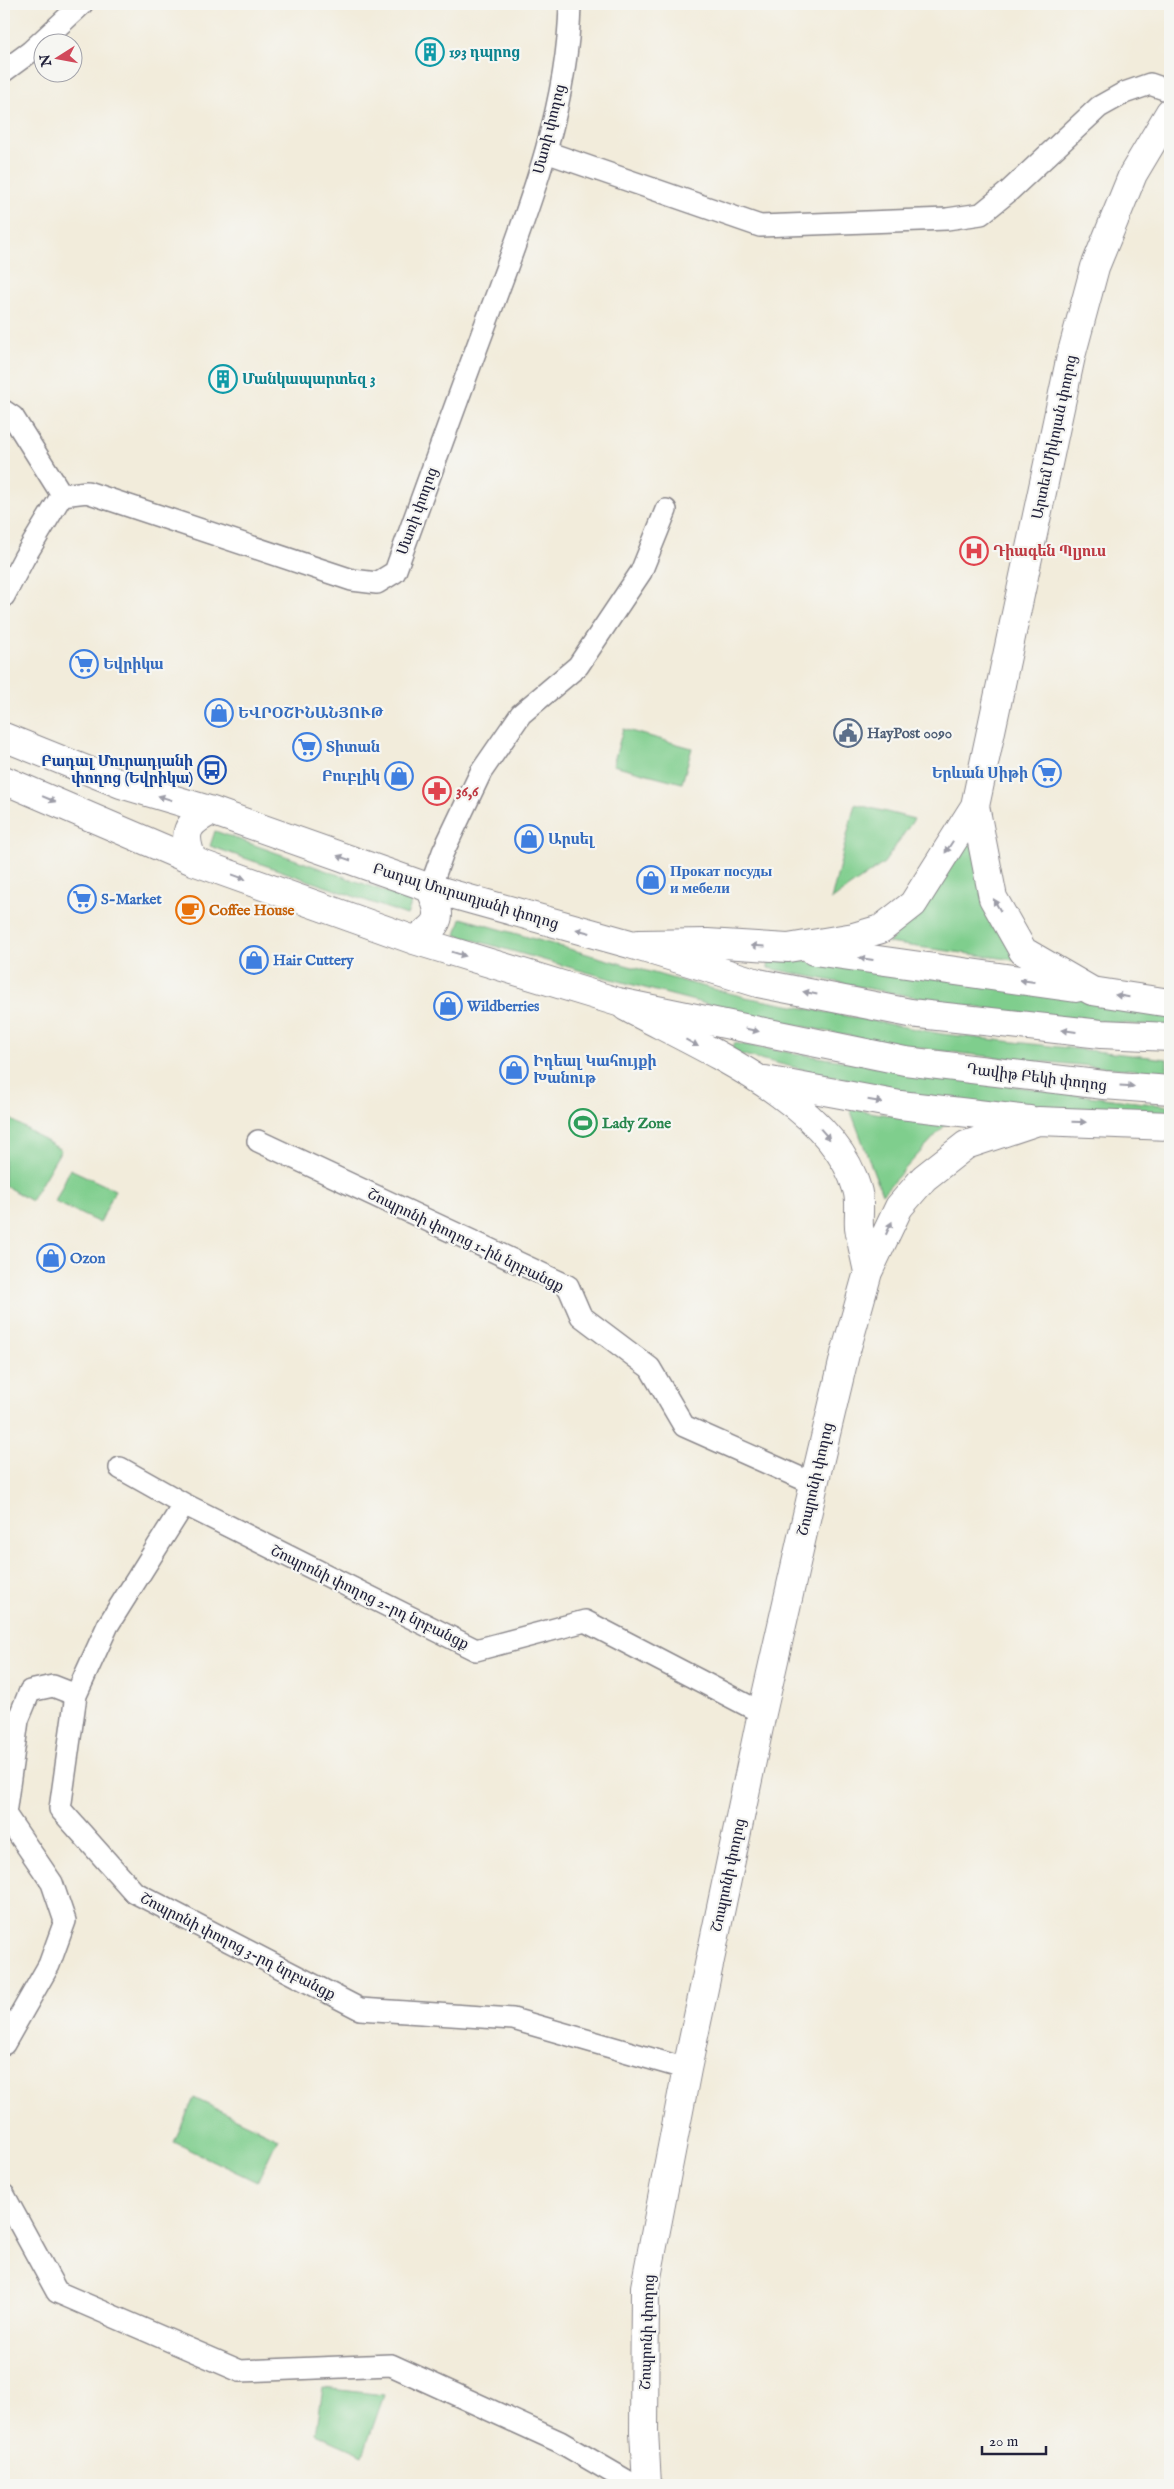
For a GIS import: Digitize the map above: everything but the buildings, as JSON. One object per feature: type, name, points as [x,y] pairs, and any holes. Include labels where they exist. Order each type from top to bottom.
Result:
[{"type":"main road","name":"Արտեմ Միկոյան փողոց","points":[[630,944],[707,943],[788,948],[854,937],[881,929],[912,904],[975,806],[1071,356],[1095,267],[1132,174],[1170,112]]},
{"type":"main road","name":"Բադալ Մուրադյանի փողոց","points":[[4,737],[121,784],[212,811],[430,888],[630,944],[758,983],[910,1012],[1100,1034],[1170,1036]]},
{"type":"main road","points":[[4,780],[193,861],[414,940],[618,1002],[758,1079],[814,1120],[840,1150],[858,1190],[860,1227],[868,1272]]},
{"type":"main road","name":"Արտեմ Միկոյան փողոց","points":[[975,806],[992,898],[1023,951],[1092,991],[1170,1003]]},
{"type":"main road","points":[[193,861],[187,846],[188,830],[197,818],[212,811]]},
{"type":"main road","points":[[414,940],[433,929],[438,921],[437,904],[430,888]]},
{"type":"main road","points":[[788,948],[1092,991]]},
{"type":"main road","name":"Դավիթ Բեկի փողոց","points":[[618,1002],[905,1061],[1104,1085],[1170,1090]]},
{"type":"main road","points":[[758,1079],[900,1105],[1038,1121],[1170,1126]]},
{"type":"main road","name":"Շոպրոնի փողոց","points":[[648,2485],[644,2431],[646,2287],[687,2069],[762,1714],[845,1354],[868,1272],[899,1207],[924,1178],[966,1145],[1038,1121]]},
{"type":"street","points":[[4,71],[30,52],[82,4]]},
{"type":"street","name":"Մառի փողոց","points":[[62,495],[87,492],[352,580],[377,583],[395,572],[512,257],[546,152],[564,67],[570,4]]},
{"type":"street","points":[[546,152],[760,226],[947,219],[981,214],[1008,192],[1099,107],[1124,93],[1150,84],[1170,91]]},
{"type":"street","points":[[4,410],[13,417],[62,495],[24,558],[4,596]]},
{"type":"street","points":[[430,888],[443,852],[481,772],[521,714],[578,666],[641,572],[666,510]]},
{"type":"street","name":"Շոպրոնի փողոց 1-ին նրբանցք","points":[[258,1141],[568,1286],[581,1316],[650,1368],[684,1426],[814,1484]]},
{"type":"street","name":"Շոպրոնի փողոց 2-րդ նրբանցք","points":[[120,1468],[184,1504],[476,1650],[585,1621],[762,1714]]},
{"type":"street","name":"Շոպրոնի փողոց 3-րդ նրբանցք","points":[[184,1504],[108,1625],[76,1695],[60,1809],[134,1892],[360,2009],[513,2019],[687,2069]]},
{"type":"street","points":[[4,2044],[49,1965],[64,1921],[52,1883],[5,1814],[18,1720],[30,1691],[53,1686],[76,1695]]},
{"type":"street","points":[[4,2195],[57,2292],[240,2372],[391,2365],[560,2442],[634,2485]]},
{"type":"green space","points":[[623,729],[692,748],[682,783],[613,765]]},
{"type":"green space","points":[[855,804],[914,819],[884,863],[831,900]]},
{"type":"green space","points":[[215,831],[412,901],[407,915],[210,846]]},
{"type":"green space","points":[[969,838],[1015,960],[888,943],[930,899]]},
{"type":"green space","points":[[461,918],[678,980],[745,997],[942,1034],[1167,1059],[1167,1073],[933,1050],[844,1035],[788,1023],[676,996],[456,935]]},
{"type":"green space","points":[[769,960],[812,961],[1170,1011],[1169,1028],[991,1010],[881,991],[768,968]]},
{"type":"green space","points":[[734,1043],[952,1078],[1170,1106],[1170,1119],[1035,1111],[954,1101],[842,1079],[731,1052]]},
{"type":"green space","points":[[850,1109],[946,1124],[882,1194]]},
{"type":"green space","points":[[4,1115],[61,1150],[31,1201],[4,1185]]},
{"type":"green space","points":[[70,1169],[115,1190],[100,1223],[55,1202]]},
{"type":"green space","points":[[194,2098],[278,2138],[257,2182],[174,2142]]},
{"type":"green space","points":[[323,2388],[384,2395],[363,2455],[316,2434]]},
{"type":"place","name":"193 դպրոց","points":[[430,52]]},
{"type":"place","name":"Մանկապարտեզ 3","points":[[223,379]]},
{"type":"place","name":"Դիագեն Պլյուս","points":[[974,551]]},
{"type":"place","name":"Եվրիկա","points":[[84,664]]},
{"type":"place","name":"ԵՎՐՕՇԻՆԱՆՅՈՒԹ","points":[[219,713]]},
{"type":"place","name":"HayPost 0090","points":[[848,733]]},
{"type":"place","name":"Տիտան","points":[[307,747]]},
{"type":"place","name":"Բադալ Մուրադյանի փողոց (Եվրիկա)","points":[[212,770]]},
{"type":"place","name":"Երևան Սիթի","points":[[1047,773]]},
{"type":"place","name":"Բուբլիկ","points":[[399,776]]},
{"type":"place","name":"36,6","points":[[437,791]]},
{"type":"place","name":"Արսել","points":[[529,839]]},
{"type":"place","name":"Прокат посуды и мебели","points":[[651,880]]},
{"type":"place","name":"S-Market","points":[[82,899]]},
{"type":"place","name":"Coffee House","points":[[190,910]]},
{"type":"place","name":"Hair Cuttery","points":[[254,960]]},
{"type":"place","name":"Wildberries","points":[[448,1006]]},
{"type":"place","name":"Իդեալ Կահույքի Խանութ","points":[[514,1070]]},
{"type":"place","name":"Lady Zone","points":[[583,1123]]},
{"type":"place","name":"Ozon","points":[[51,1258]]}]
